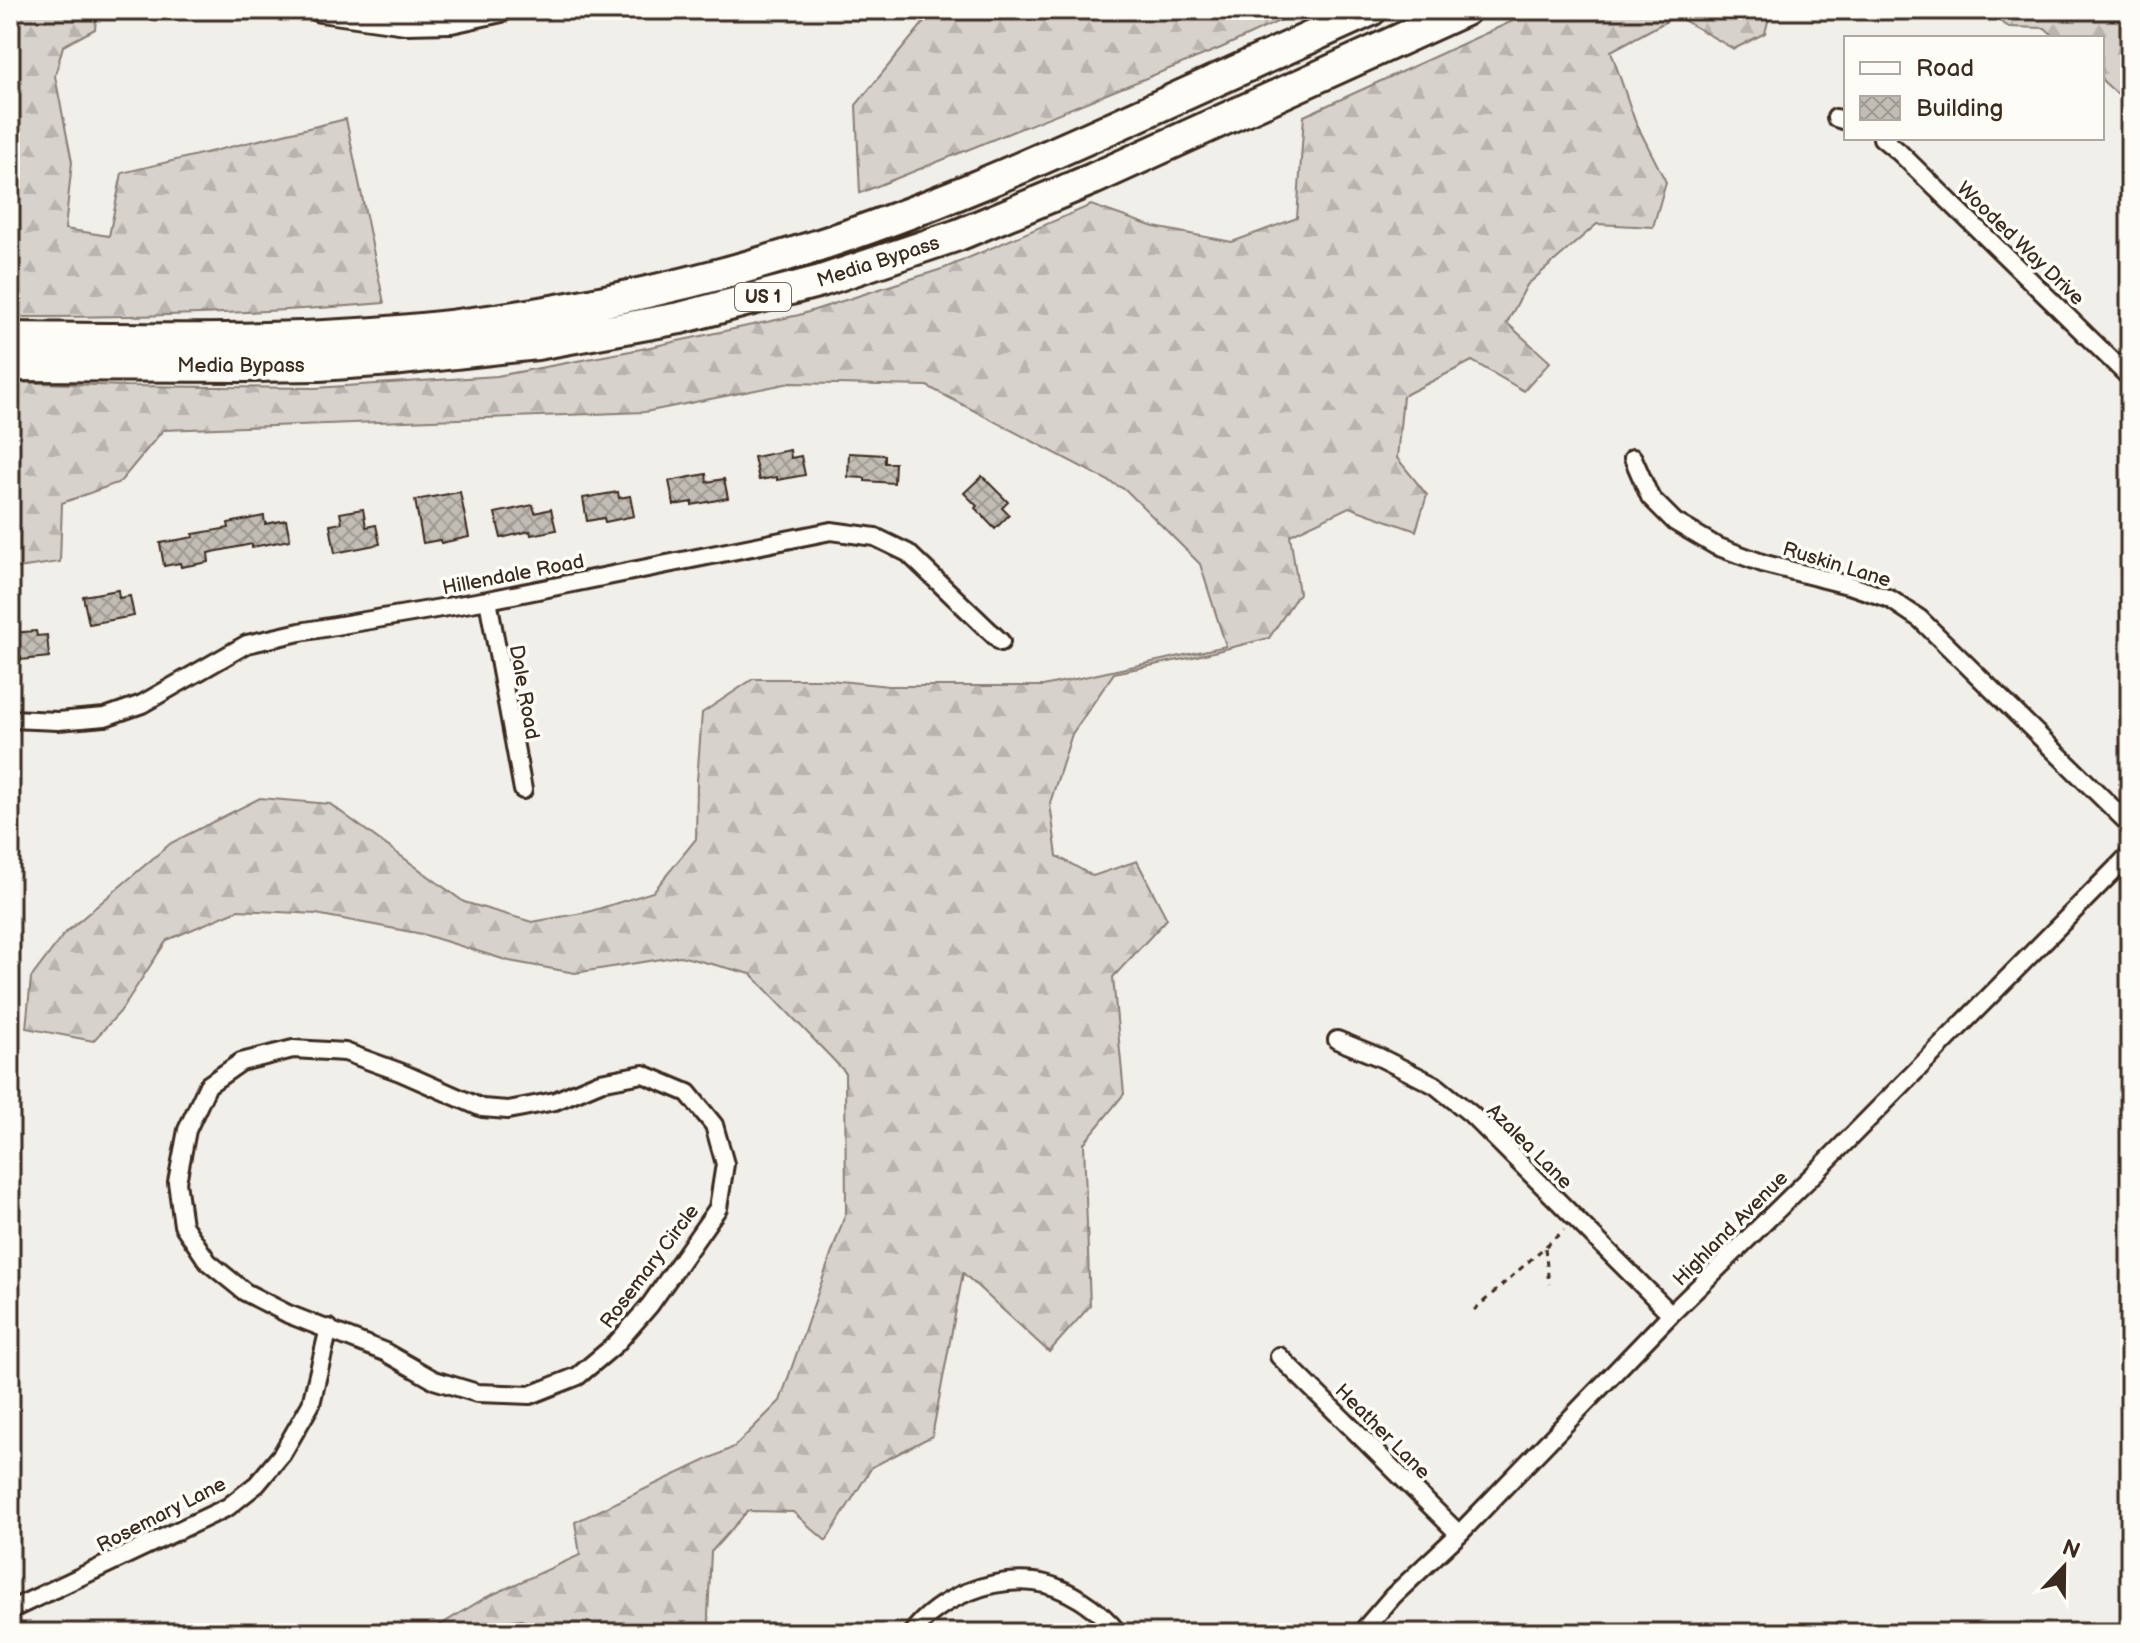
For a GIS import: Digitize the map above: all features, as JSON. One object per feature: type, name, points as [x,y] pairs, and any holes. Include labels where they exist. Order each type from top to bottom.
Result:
[{"type":"highway","name":"Media Bypass","points":[[10,338],[245,339],[388,332],[531,314],[672,285],[811,248],[945,200],[1025,167],[1371,10]]},
{"type":"highway","name":"Media Bypass","points":[[10,365],[246,366],[392,360],[537,344],[680,318],[821,281],[958,235],[1093,179],[1465,10]]},
{"type":"street","points":[[320,10],[406,22],[451,21],[501,10]]},
{"type":"street","name":"Wooded Way Drive","points":[[1884,140],[2130,378]]},
{"type":"street","name":"Ruskin Lane","points":[[1633,458],[1650,497],[1675,522],[1716,546],[1765,564],[1890,599],[1920,619],[2130,825]]},
{"type":"street","name":"Hillendale Road","points":[[10,719],[58,721],[105,717],[142,704],[247,644],[488,600],[831,531],[875,537],[908,553],[1001,642]]},
{"type":"street","name":"Dale Road","points":[[488,600],[523,790]]},
{"type":"street","name":"Highland Avenue","points":[[1361,1633],[1393,1596],[1459,1534],[1671,1314],[2130,854]]},
{"type":"street","name":"Azalea Lane","points":[[1337,1040],[1435,1085],[1471,1114],[1671,1314]]},
{"type":"street","name":"Rosemary Circle","points":[[293,1049],[345,1052],[482,1108],[508,1110],[555,1101],[600,1082],[643,1074],[688,1093],[714,1125],[725,1164],[718,1208],[650,1305],[616,1344],[578,1376],[530,1395],[477,1393],[434,1380],[385,1352],[329,1328],[288,1314],[245,1292],[208,1262],[183,1225],[177,1182],[187,1130],[208,1085],[241,1062],[293,1049]]},
{"type":"street","name":"Rosemary Lane","points":[[10,1610],[228,1507],[257,1484],[282,1454],[311,1404],[329,1328]]},
{"type":"street","name":"Heather Lane","points":[[1279,1356],[1459,1534]]},
{"type":"street","points":[[912,1633],[933,1610],[962,1594],[998,1584],[1035,1582],[1072,1594],[1110,1622],[1118,1633]]},
{"type":"path","points":[[1474,1310],[1576,1220]]},
{"type":"path","points":[[1545,1248],[1549,1284]]},
{"type":"green space","points":[[10,10],[97,10],[95,29],[63,46],[55,76],[72,162],[65,229],[109,236],[122,173],[346,119],[384,303],[197,314],[10,317]]},
{"type":"green space","points":[[934,10],[1303,10],[1221,48],[860,193],[856,105]]},
{"type":"green space","points":[[1537,10],[1771,10],[1765,33],[1734,49],[1676,16],[1611,51],[1635,121],[1666,182],[1653,227],[1597,224],[1527,285],[1507,323],[1550,362],[1524,391],[1472,361],[1403,396],[1397,458],[1427,495],[1416,531],[1349,507],[1290,535],[1299,593],[1269,638],[1114,673],[1072,734],[1050,803],[1057,856],[1093,876],[1137,861],[1167,919],[1113,977],[1124,1094],[1084,1143],[1090,1306],[1049,1352],[963,1273],[932,1436],[872,1467],[826,1541],[793,1512],[748,1511],[711,1552],[708,1616],[712,1633],[553,1633],[519,1619],[458,1629],[454,1633],[427,1633],[485,1598],[580,1555],[575,1522],[734,1447],[780,1401],[846,1212],[845,1072],[751,974],[680,956],[575,973],[509,961],[422,934],[316,914],[238,910],[167,940],[120,1012],[93,1041],[26,1028],[31,978],[64,934],[171,843],[260,798],[330,804],[464,902],[532,922],[588,912],[653,892],[696,839],[702,713],[753,679],[819,679],[889,686],[1043,686],[1226,646],[1200,564],[1126,490],[927,386],[790,383],[645,412],[163,430],[120,482],[62,503],[60,562],[10,569],[10,382],[315,388],[497,376],[799,315],[945,268],[1091,205],[1154,227],[1232,242],[1297,218],[1304,116]]},
{"type":"green space","points":[[1982,10],[2130,10],[2130,106],[2104,82],[2104,36],[2054,36],[2045,28],[2009,27]]},
{"type":"building","points":[[790,450],[791,458],[801,456],[805,475],[759,480],[754,457]]},
{"type":"building","points":[[849,453],[885,455],[885,463],[895,463],[894,483],[848,477]]},
{"type":"building","points":[[706,474],[707,482],[724,479],[728,498],[674,505],[669,481]]},
{"type":"building","points":[[982,476],[1008,502],[1002,508],[1009,515],[995,529],[964,493]]},
{"type":"building","points":[[460,492],[469,537],[423,543],[415,500]]},
{"type":"building","points":[[618,492],[619,498],[630,496],[634,516],[605,522],[604,518],[587,521],[583,498]]},
{"type":"building","points":[[533,505],[535,513],[551,509],[556,530],[531,535],[530,531],[501,538],[495,513]]},
{"type":"building","points":[[363,509],[366,527],[376,525],[380,544],[335,553],[330,525],[342,523],[340,513]]},
{"type":"building","points":[[264,516],[265,524],[286,520],[290,540],[208,553],[209,562],[181,567],[180,563],[164,566],[160,543],[229,528],[228,523]]},
{"type":"building","points":[[118,590],[119,598],[130,596],[134,616],[89,624],[83,596]]},
{"type":"building","points":[[36,631],[37,636],[47,635],[49,657],[10,658],[10,633]]}]
